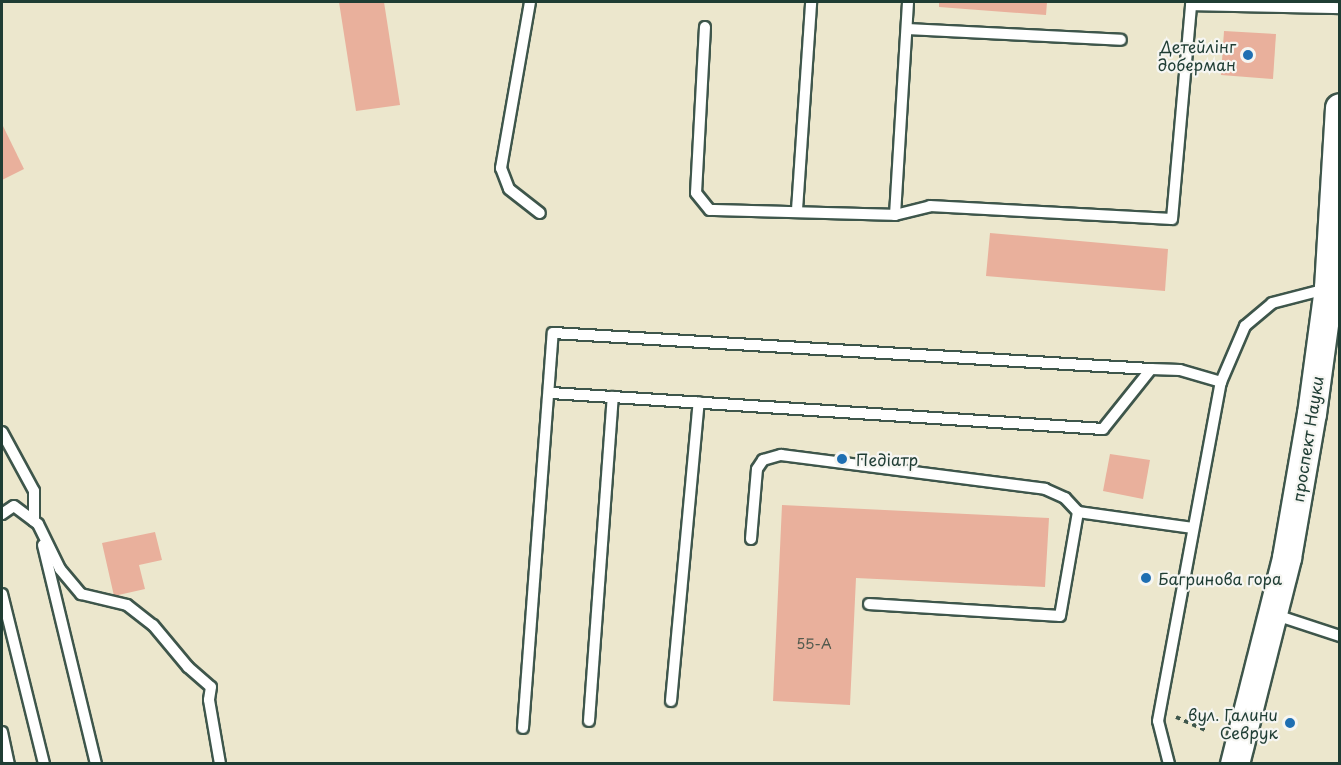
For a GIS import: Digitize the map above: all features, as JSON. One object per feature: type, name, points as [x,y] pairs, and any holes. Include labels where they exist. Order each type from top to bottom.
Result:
[{"type":"main road","name":"проспект Науки","points":[[1235,764],[1273,614],[1312,414],[1329,288],[1340,108]]},
{"type":"lane","points":[[530,2],[501,168],[509,189],[540,213]]},
{"type":"lane","points":[[797,210],[811,2]]},
{"type":"lane","points":[[895,215],[908,2]]},
{"type":"lane","points":[[705,27],[696,193],[710,210],[797,210],[895,215],[930,206],[1172,219],[1191,5],[1340,8]]},
{"type":"lane","points":[[907,29],[1121,40]]},
{"type":"lane","points":[[1169,764],[1158,721],[1221,382],[1245,326],[1272,303],[1329,288]]},
{"type":"lane","points":[[523,728],[551,393],[553,333],[1180,370],[1221,382]]},
{"type":"lane","points":[[551,393],[1103,429],[1151,369]]},
{"type":"lane","points":[[589,721],[613,397]]},
{"type":"lane","points":[[671,701],[699,402]]},
{"type":"lane","points":[[2,432],[34,491],[36,523],[96,764]]},
{"type":"lane","points":[[751,539],[757,470],[763,460],[782,455],[1046,489],[1065,498],[1078,512],[1193,528]]},
{"type":"lane","points":[[2,514],[14,507],[36,523],[60,569],[81,594],[127,605],[153,625],[188,667],[211,687],[209,700],[220,764]]},
{"type":"lane","points":[[869,604],[1060,616],[1078,512]]},
{"type":"lane","points":[[2,594],[44,764]]},
{"type":"lane","points":[[1273,614],[1340,636]]},
{"type":"lane","points":[[2,732],[9,764]]},
{"type":"path","points":[[1160,711],[1208,731]]},
{"type":"building","points":[[339,2],[384,2],[400,105],[356,111]]},
{"type":"building","points":[[939,2],[1047,2],[1046,15],[939,7]]},
{"type":"building","name":"Детейлінг доберман","points":[[1224,31],[1276,34],[1273,79],[1221,75]]},
{"type":"building","points":[[2,124],[24,169],[2,180]]},
{"type":"building","points":[[990,233],[1168,249],[1165,291],[986,276]]},
{"type":"building","points":[[1110,454],[1150,460],[1143,499],[1103,491]]},
{"type":"building","points":[[782,505],[1049,518],[1045,587],[856,578],[850,705],[773,701]]},
{"type":"building","points":[[155,532],[162,560],[139,565],[145,589],[114,596],[102,543]]},
{"type":"place","name":"Детейлінг доберман","points":[[1248,55]]},
{"type":"place","name":"Педіатр","points":[[842,459]]},
{"type":"place","name":"Багринова гора","points":[[1146,578]]},
{"type":"place","name":"вул. Галини Севрук","points":[[1290,723]]}]
